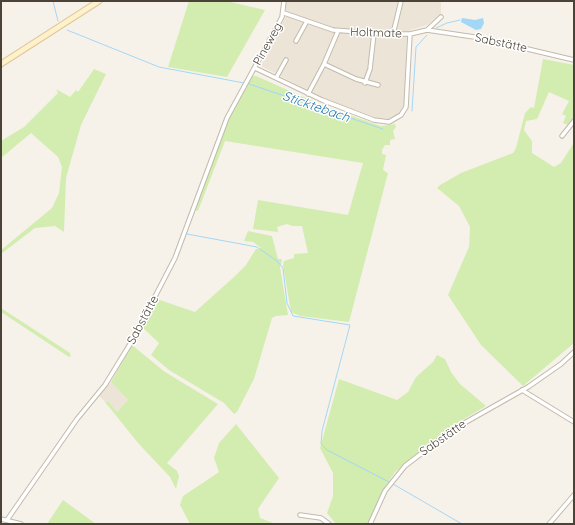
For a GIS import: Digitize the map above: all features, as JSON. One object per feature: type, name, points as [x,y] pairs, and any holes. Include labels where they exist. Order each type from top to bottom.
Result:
[{"type":"main road","points":[[1,64],[99,1]]},
{"type":"street","name":"Pineweg","points":[[245,84],[284,12],[284,1]]},
{"type":"street","points":[[393,34],[401,1]]},
{"type":"street","name":"Holtmate","points":[[284,12],[338,31],[410,34],[427,30]]},
{"type":"street","points":[[427,30],[441,16]]},
{"type":"street","points":[[296,41],[307,21]]},
{"type":"street","name":"Sabstätte","points":[[427,30],[481,38],[574,60]]},
{"type":"street","points":[[308,94],[324,64],[338,31]]},
{"type":"street","points":[[365,82],[370,70],[374,33]]},
{"type":"street","points":[[254,68],[308,94],[379,121],[393,120],[401,115],[406,107],[410,34]]},
{"type":"street","points":[[276,78],[286,60]]},
{"type":"street","points":[[324,64],[365,82],[378,85]]},
{"type":"street","name":"Sabstätte","points":[[7,520],[77,419],[113,374],[132,341],[175,258],[221,131],[245,84]]},
{"type":"street","points":[[562,136],[574,121]]},
{"type":"street","name":"Sabstätte","points":[[370,524],[388,486],[405,466],[452,430],[522,390],[561,364],[574,352]]},
{"type":"street","points":[[522,390],[574,422]]},
{"type":"street","points":[[549,524],[574,495]]},
{"type":"street","points":[[300,515],[320,518],[329,524]]},
{"type":"street","points":[[1,519],[21,524]]},
{"type":"shaded area","points":[[286,1],[441,1],[441,14],[427,25],[410,30],[407,36],[404,105],[398,115],[388,119],[378,118],[323,98],[261,66],[286,16]]},
{"type":"shaded area","points":[[111,382],[128,400],[117,412],[109,402],[105,402],[99,396]]},
{"type":"green space","points":[[189,1],[226,1],[265,10],[227,77],[168,67]]},
{"type":"green space","points":[[543,59],[574,65],[574,118],[568,125],[563,123],[566,116],[562,114],[569,101],[549,92],[537,119],[526,121],[524,130],[532,141],[532,153],[554,167],[561,163],[573,144],[574,145],[574,343],[523,386],[481,345],[448,295],[469,247],[470,227],[459,206],[437,188],[461,173],[513,153],[516,148],[525,113],[531,107],[534,108]]},
{"type":"green space","points":[[94,69],[106,74],[81,125],[66,178],[64,232],[55,226],[35,228],[1,254],[1,250],[52,208],[59,193],[62,167],[58,157],[31,133],[1,158],[1,141],[24,127],[58,93],[56,89],[70,97],[76,90],[78,92]]},
{"type":"green space","points":[[252,76],[256,76],[317,103],[315,109],[319,110],[321,105],[381,126],[395,124],[396,127],[393,131],[395,139],[390,140],[390,145],[385,145],[382,150],[382,154],[386,155],[383,170],[388,173],[349,322],[300,316],[291,312],[283,265],[284,261],[294,258],[294,254],[308,253],[302,226],[292,226],[287,224],[277,227],[278,232],[253,229],[258,200],[348,215],[363,163],[225,141],[198,211],[195,210],[229,118]]},
{"type":"green space","points":[[248,231],[272,236],[278,259],[281,259],[282,261],[280,267],[288,315],[276,316],[272,318],[254,379],[237,412],[234,414],[224,403],[169,370],[151,355],[159,343],[142,327],[157,299],[195,312],[235,276],[246,265],[256,249],[261,248],[253,242],[244,241]]},
{"type":"green space","points":[[1,308],[70,353],[71,356],[69,357],[1,312]]},
{"type":"green space","points":[[132,345],[165,372],[218,404],[167,463],[177,471],[179,476],[176,489],[170,477],[138,443],[105,402],[109,402],[117,412],[128,400],[111,382]]},
{"type":"green space","points":[[437,355],[445,359],[451,372],[460,384],[486,406],[447,429],[395,472],[384,489],[368,524],[336,524],[327,513],[333,496],[333,473],[320,448],[339,379],[397,400],[408,392],[416,377],[433,362]]},
{"type":"green space","points":[[236,424],[279,478],[258,509],[260,518],[276,524],[190,524],[180,505],[183,496],[219,472],[214,458],[219,443]]},
{"type":"green space","points":[[63,500],[96,524],[47,524]]},
{"type":"water","points":[[462,18],[475,20],[483,18],[484,23],[481,29],[476,30],[461,22]]},
{"type":"waterway","points":[[53,1],[58,21]]},
{"type":"waterway","points":[[436,28],[447,23],[460,20]]},
{"type":"waterway","points":[[67,30],[159,67],[244,83]]},
{"type":"waterway","name":"Sticktebach","points":[[412,111],[416,47],[427,35]]},
{"type":"waterway","name":"Sticktebach","points":[[249,84],[383,129]]},
{"type":"waterway","points":[[187,234],[257,247],[277,261],[283,268],[287,303],[293,316],[350,325],[322,431],[321,444],[327,450],[389,482]]},
{"type":"waterway","points":[[393,484],[462,524]]}]
